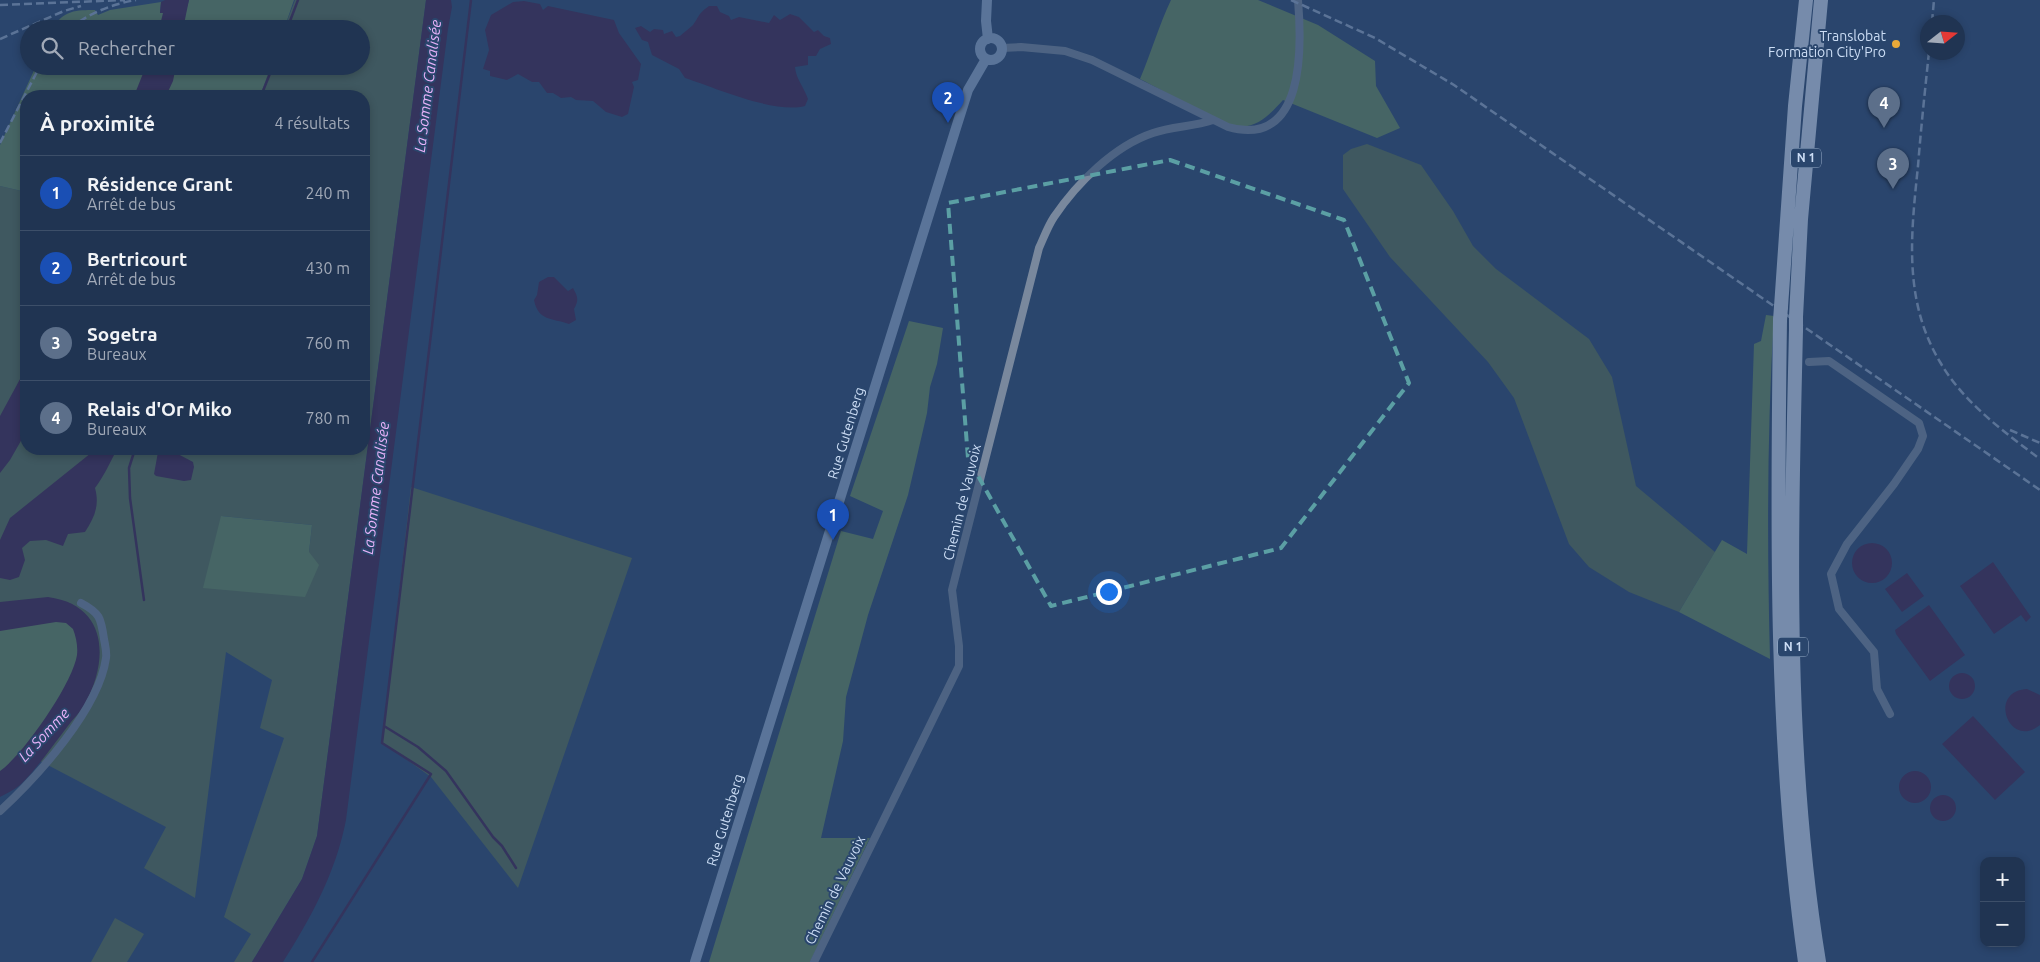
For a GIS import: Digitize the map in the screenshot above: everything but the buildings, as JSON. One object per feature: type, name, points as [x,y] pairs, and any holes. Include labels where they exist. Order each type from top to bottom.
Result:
[{"type":"highway","name":"N 1","points":[[1805,962],[1793,868],[1781,679],[1778,511],[1781,313],[1795,106],[1806,0]]},
{"type":"highway","name":"N 1","points":[[1819,962],[1802,817],[1794,677],[1793,533],[1796,324],[1801,219],[1821,0]]},
{"type":"street","points":[[987,0],[986,21],[988,39]]},
{"type":"street","points":[[1002,48],[1021,47],[1065,51],[1092,60],[1228,127],[1248,131],[1264,127],[1281,114],[1292,95],[1298,71],[1301,44],[1298,0]]},
{"type":"street","points":[[988,39],[997,40],[1002,48],[1001,54],[997,58],[986,59],[980,50],[982,43],[988,39]]},
{"type":"street","name":"Rue Gutenberg","points":[[695,962],[968,90],[986,59]]},
{"type":"street","name":"Chemin de Vauvoix","points":[[814,962],[959,666],[959,646],[952,590],[1039,248],[1053,218],[1068,197],[1111,155],[1151,133],[1167,128],[1197,125],[1213,120]]},
{"type":"street","points":[[1809,362],[1829,361],[1919,423],[1923,436],[1918,449],[1894,484],[1847,544],[1831,574],[1839,609],[1874,652],[1877,689],[1890,714]]},
{"type":"street","points":[[0,811],[19,794],[64,741],[87,708],[101,680],[107,656],[101,619],[92,609],[81,602]]},
{"type":"highlighted area","points":[[1170,160],[1344,220],[1409,383],[1281,548],[1051,606],[968,458],[948,203]]},
{"type":"green space","points":[[189,0],[294,0],[287,20],[183,20]]},
{"type":"green space","points":[[295,0],[426,0],[370,430],[370,90],[262,90],[268,75],[370,75],[370,20],[287,20]]},
{"type":"green space","points":[[1171,0],[1258,0],[1318,25],[1375,61],[1376,86],[1400,128],[1377,138],[1283,100],[1270,114],[1260,121],[1242,127],[1207,114],[1140,79]]},
{"type":"green space","points":[[161,2],[160,13],[163,12],[164,20],[59,20],[71,12],[95,10],[98,15],[110,10]]},
{"type":"green space","points":[[32,75],[146,75],[140,90],[25,90]]},
{"type":"green space","points":[[166,75],[268,75],[262,90],[158,90]]},
{"type":"green space","points":[[20,101],[20,191],[0,186],[0,145]]},
{"type":"green space","points":[[1367,144],[1421,165],[1453,211],[1473,246],[1496,269],[1589,339],[1612,377],[1636,486],[1715,552],[1679,612],[1629,592],[1589,567],[1569,544],[1514,398],[1488,362],[1390,257],[1343,189],[1343,155],[1351,149]]},
{"type":"green space","points":[[0,186],[20,191],[20,392],[0,427]]},
{"type":"green space","points":[[1766,315],[1774,316],[1768,487],[1770,659],[1679,612],[1722,540],[1747,554],[1754,344],[1761,341]]},
{"type":"green space","points":[[909,321],[943,328],[937,364],[930,387],[927,413],[908,495],[868,615],[846,697],[843,741],[821,838],[870,838],[810,962],[709,962],[841,531],[873,539],[883,511],[850,496]]},
{"type":"green space","points":[[20,423],[20,455],[367,455],[317,836],[302,879],[252,962],[234,962],[251,934],[224,917],[284,738],[260,728],[272,680],[226,652],[195,898],[144,868],[166,827],[40,761],[87,687],[0,613],[0,454]],"holes":[[[221,516],[312,525],[309,552]]]},
{"type":"green space","points":[[411,487],[632,558],[518,888],[431,777],[382,742]]},
{"type":"green space","points":[[221,516],[312,525],[309,552],[319,565],[305,597],[203,588]]},
{"type":"green space","points":[[68,617],[82,648],[75,684],[0,793],[0,628]]},
{"type":"green space","points":[[115,918],[144,934],[127,962],[91,962]]},
{"type":"water","points":[[165,0],[189,0],[185,20],[161,20],[163,13],[160,13],[161,2]]},
{"type":"water","name":"La Somme Canalisée","points":[[426,0],[451,0],[452,7],[346,820],[342,839],[329,876],[313,911],[283,962],[252,962],[302,879],[317,836],[367,455],[370,455],[370,430]]},
{"type":"water","points":[[524,1],[540,4],[543,10],[548,6],[614,20],[619,33],[641,64],[638,80],[632,82],[634,87],[628,114],[622,117],[606,112],[593,101],[576,100],[571,97],[561,98],[553,93],[547,93],[539,82],[532,82],[518,74],[507,80],[490,76],[490,71],[483,69],[489,50],[485,30],[491,15],[513,2]]},
{"type":"water","points":[[709,6],[717,6],[720,12],[729,16],[731,20],[739,17],[769,23],[774,15],[780,20],[790,14],[799,17],[814,32],[818,30],[824,36],[830,38],[831,44],[820,49],[816,56],[808,56],[808,65],[795,67],[808,99],[805,106],[792,108],[762,103],[685,78],[679,69],[652,55],[648,42],[642,40],[635,28],[641,26],[650,32],[654,29],[663,30],[664,34],[672,31],[676,37],[680,36],[693,25],[701,13]]},
{"type":"water","points":[[142,75],[174,75],[169,90],[136,90]]},
{"type":"water","points":[[548,277],[554,277],[568,291],[573,288],[576,294],[577,301],[574,309],[576,320],[569,324],[547,318],[536,307],[534,300],[537,295],[539,282]]},
{"type":"water","points":[[20,379],[20,442],[0,473],[0,416]]},
{"type":"water","points":[[89,455],[114,455],[95,488],[97,500],[95,512],[85,532],[68,534],[63,546],[46,540],[30,541],[22,548],[25,560],[19,577],[10,580],[0,578],[0,540],[10,518]]},
{"type":"water","points":[[157,455],[180,455],[193,462],[194,467],[191,480],[184,481],[154,474]]},
{"type":"water","points":[[1872,543],[1886,549],[1892,563],[1886,577],[1872,583],[1858,577],[1852,563],[1858,549]]},
{"type":"water","points":[[1993,562],[2031,617],[2026,622],[2021,615],[1994,634],[1960,586]]},
{"type":"water","points":[[1907,573],[1924,596],[1902,612],[1885,589]]},
{"type":"water","name":"La Somme","points":[[48,597],[68,602],[82,611],[92,623],[98,637],[100,653],[98,670],[93,687],[81,711],[40,763],[18,787],[0,797],[0,771],[10,763],[46,718],[67,683],[77,652],[73,629],[66,623],[56,622],[0,631],[0,602]]},
{"type":"water","points":[[1929,605],[1965,655],[1930,681],[1895,630]]},
{"type":"water","points":[[1962,673],[1971,677],[1975,686],[1971,695],[1962,699],[1953,695],[1949,686],[1953,677]]},
{"type":"water","points":[[2027,689],[2040,695],[2040,725],[2029,731],[2019,730],[2012,725],[2007,717],[2005,708],[2008,699],[2015,692]]},
{"type":"water","points":[[1973,716],[2025,772],[1995,800],[1942,744]]},
{"type":"water","points":[[1915,771],[1921,772],[1926,776],[1930,781],[1930,793],[1926,798],[1921,802],[1915,803],[1909,802],[1904,798],[1900,793],[1899,787],[1900,781],[1904,776],[1909,772]]},
{"type":"water","points":[[1943,795],[1952,799],[1956,808],[1952,817],[1943,821],[1934,817],[1930,808],[1934,799]]},
{"type":"waterway","points":[[290,20],[298,0]]},
{"type":"waterway","points":[[312,962],[431,774],[382,743],[471,0]]},
{"type":"waterway","points":[[263,90],[269,75]]},
{"type":"waterway","points":[[133,455],[129,468],[130,498],[144,600]]},
{"type":"waterway","points":[[384,726],[418,747],[446,771],[493,837],[502,846],[516,868]]},
{"type":"railway","points":[[0,5],[125,0]]},
{"type":"railway","points":[[82,20],[101,10],[136,0]]},
{"type":"railway","points":[[1291,0],[1375,38],[1454,85],[2040,490]]},
{"type":"railway","points":[[1933,15],[1934,0]]},
{"type":"railway","points":[[43,20],[81,6]]},
{"type":"railway","points":[[0,39],[20,30]]},
{"type":"railway","points":[[1928,60],[1915,191],[1912,242],[1912,266],[1920,315],[1928,339],[1949,377],[1985,415],[2040,459]]},
{"type":"railway","points":[[28,90],[35,75]]},
{"type":"railway","points":[[0,143],[20,104]]},
{"type":"railway","points":[[2010,430],[2040,443]]},
{"type":"place","name":"Translobat Formation City'Pro","points":[[1896,44]]},
{"type":"place","name":"Bertricourt","points":[[948,123]]},
{"type":"place","name":"Relais d'Or Miko","points":[[1884,128]]},
{"type":"place","name":"Sogetra","points":[[1893,189]]},
{"type":"place","name":"Résidence Grant","points":[[833,540]]}]
